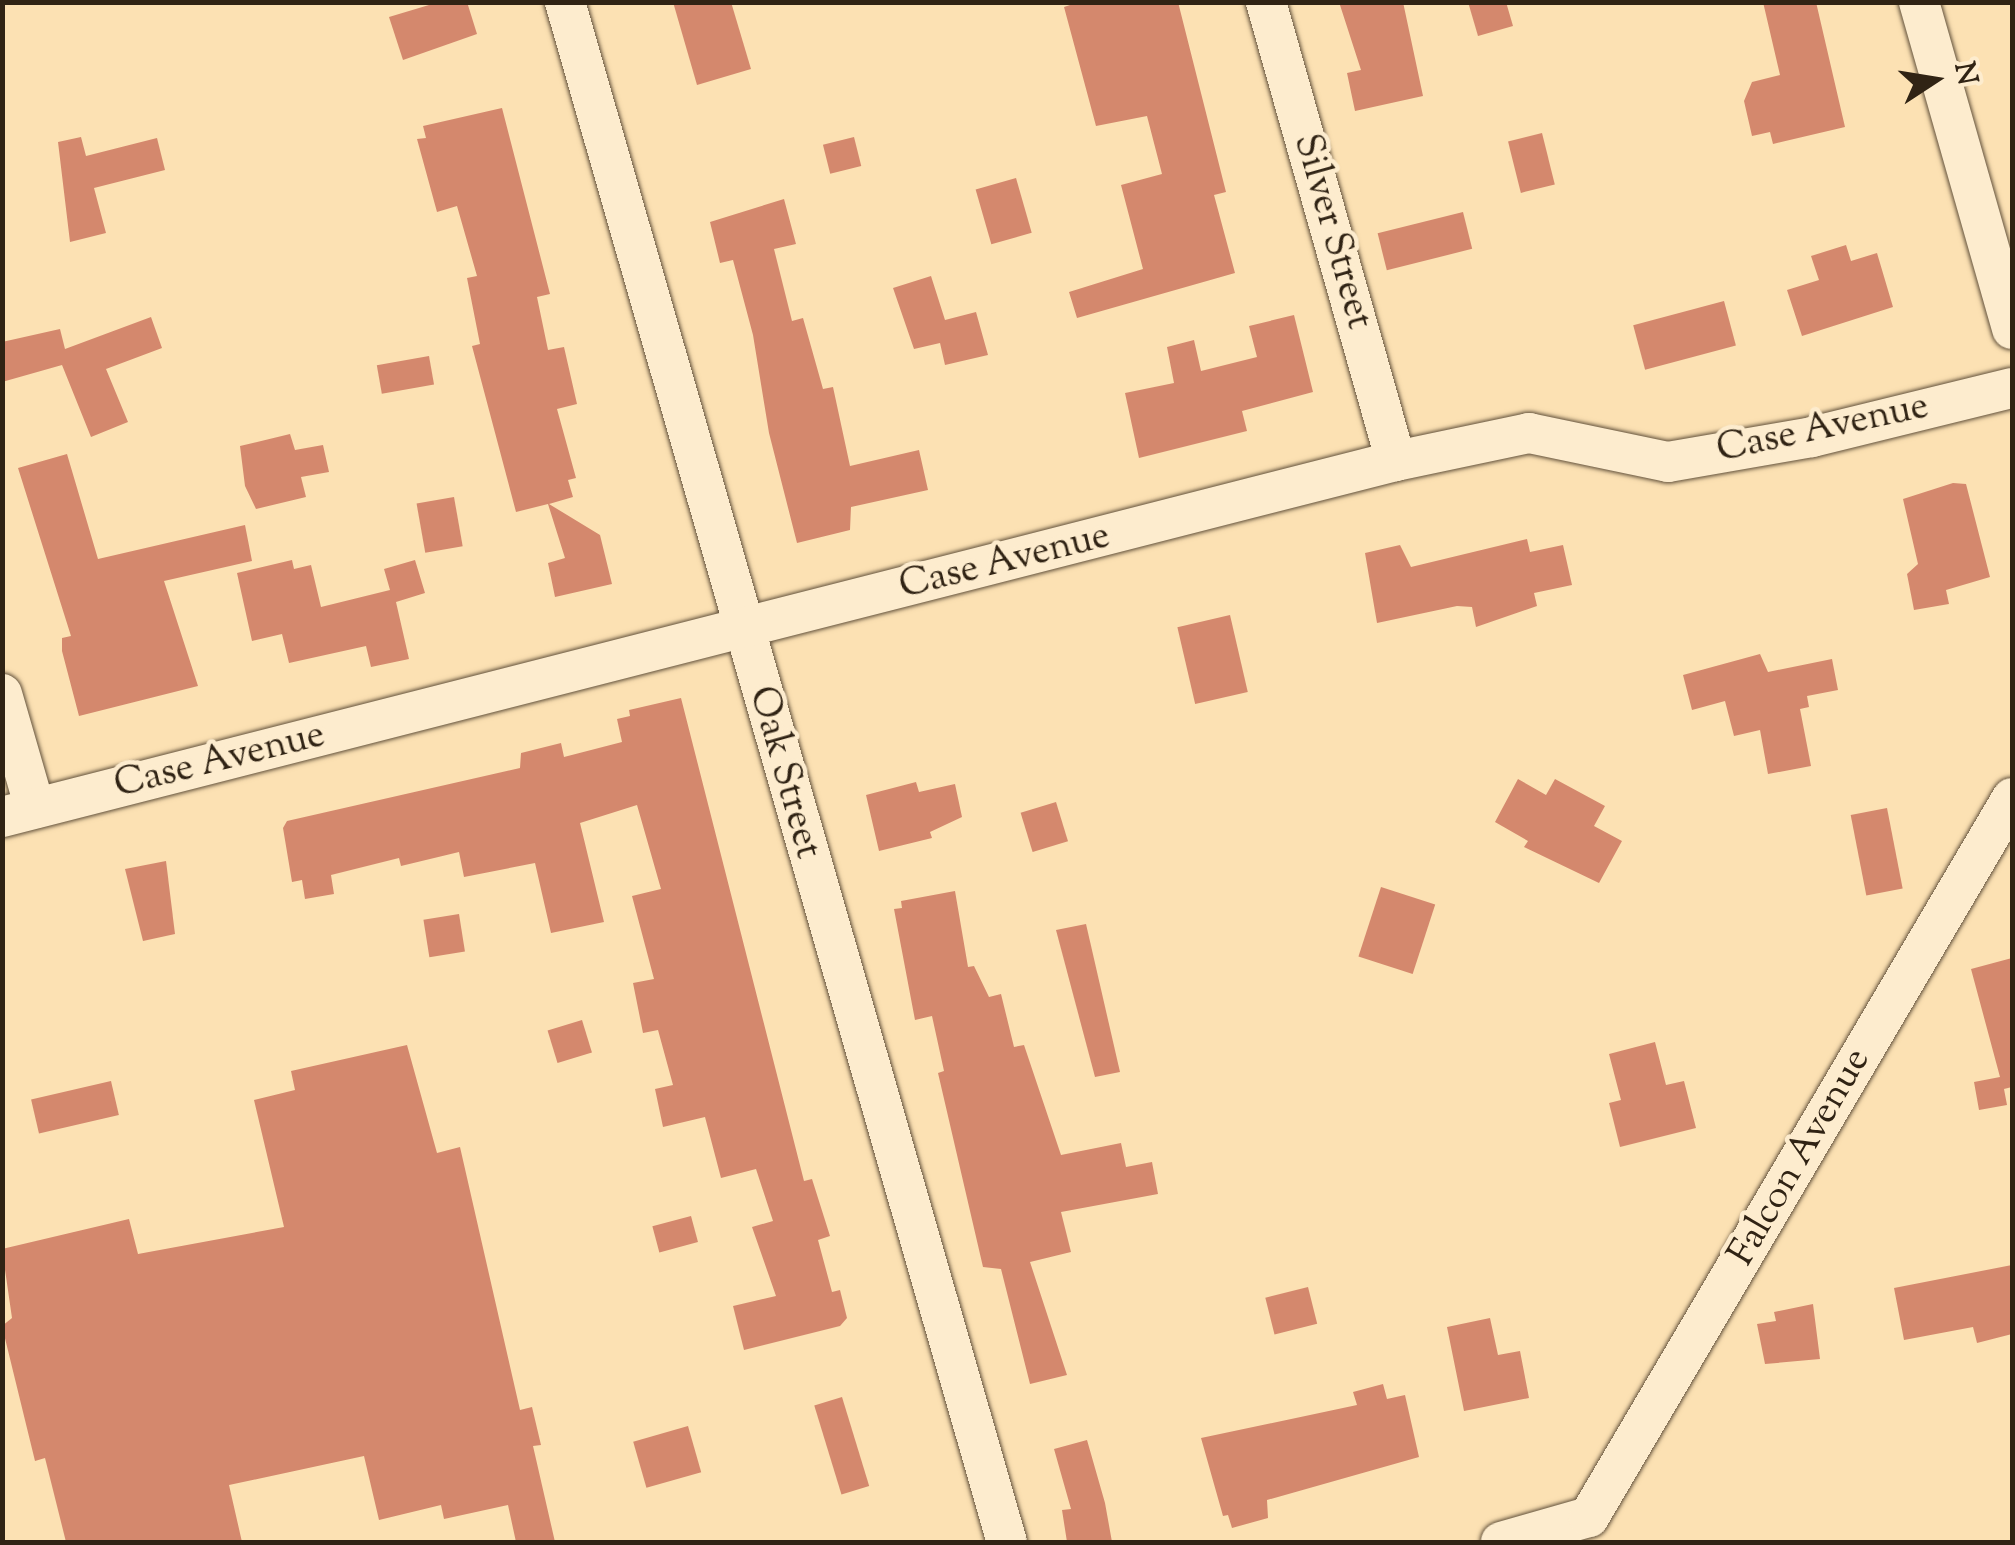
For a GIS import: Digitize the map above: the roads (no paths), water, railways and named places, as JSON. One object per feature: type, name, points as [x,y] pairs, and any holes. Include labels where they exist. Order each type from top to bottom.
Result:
[{"type":"street","name":"Oak Street","points":[[565,2],[742,630],[1007,1542]]},
{"type":"street","name":"Silver Street","points":[[1266,2],[1396,461]]},
{"type":"street","points":[[1919,2],[2012,330]]},
{"type":"street","name":"Case Avenue","points":[[19,812],[1396,461],[1529,433],[1668,462],[1812,436],[2012,388]]},
{"type":"street","points":[[2,694],[19,812]]},
{"type":"street","name":"Falcon Avenue","points":[[1501,1542],[1589,1517],[2012,798]]}]
